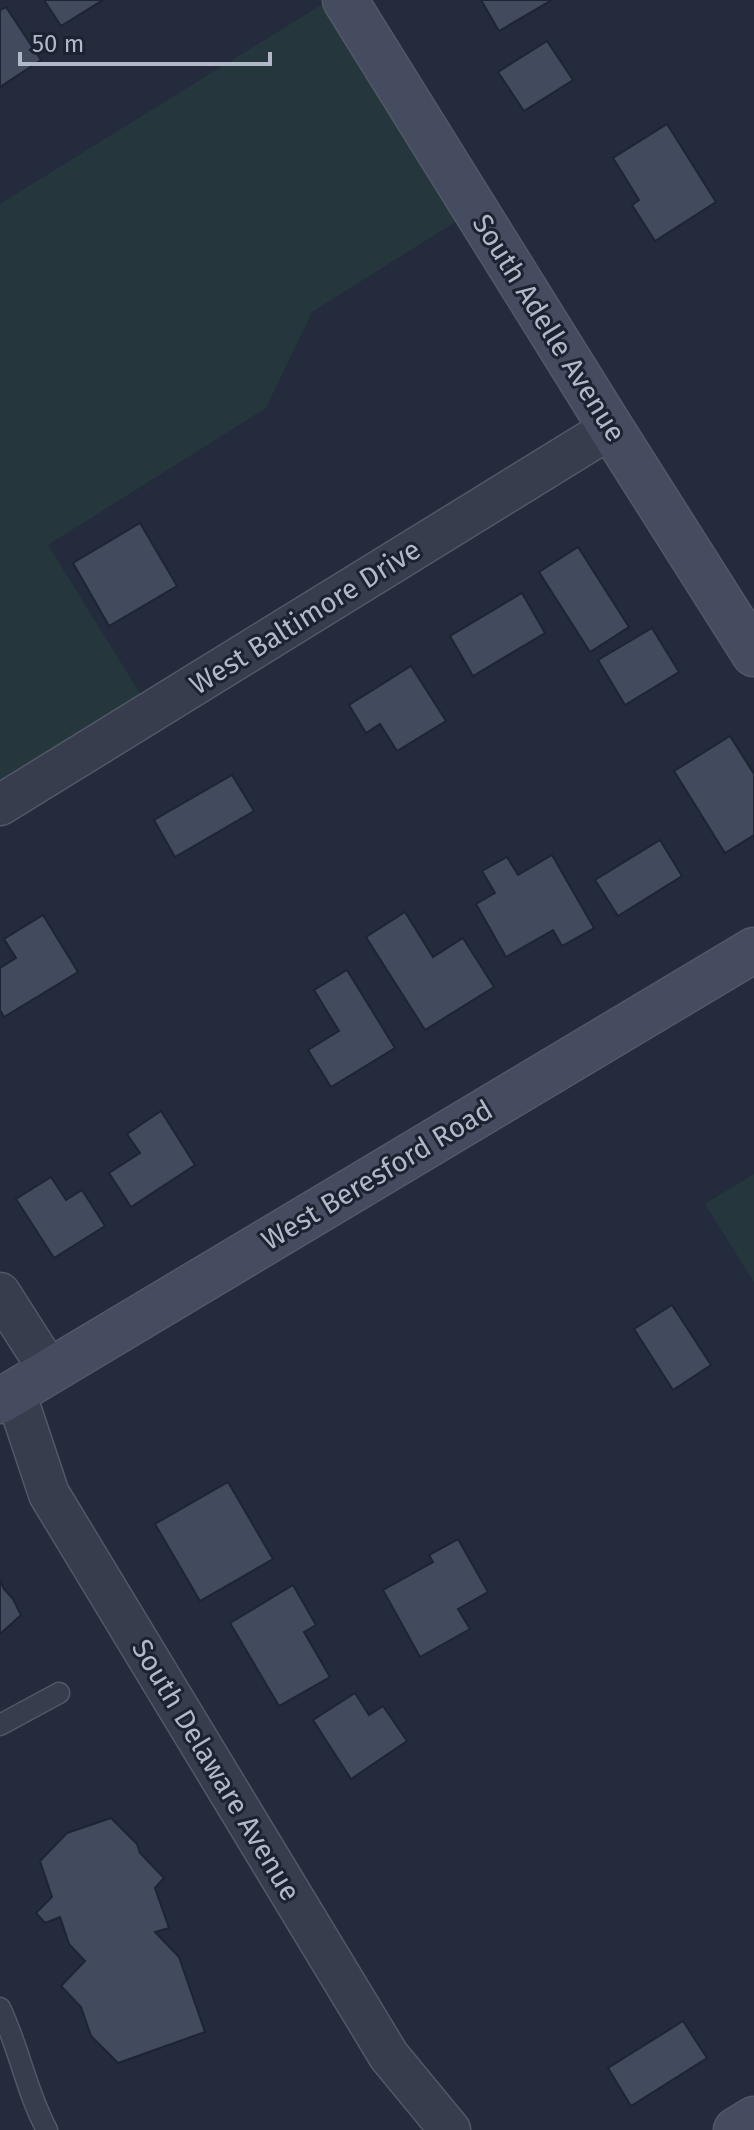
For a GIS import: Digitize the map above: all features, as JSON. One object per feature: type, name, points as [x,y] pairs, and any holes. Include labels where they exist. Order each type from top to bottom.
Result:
[{"type":"street","name":"South Adelle Avenue","points":[[345,0],[754,654]]},
{"type":"street","name":"West Baltimore Drive","points":[[0,805],[611,428]]},
{"type":"street","name":"West Beresford Road","points":[[21,1388],[754,950]]},
{"type":"street","name":"South Delaware Avenue","points":[[0,1293],[49,1494],[389,2056],[450,2130]]},
{"type":"street","points":[[736,2130],[754,2119]]},
{"type":"lane","points":[[0,1725],[59,1693]]},
{"type":"lane","points":[[0,2008],[13,2037],[37,2111],[47,2130]]},
{"type":"shaded area","points":[[326,2],[460,219],[312,312],[266,408],[48,545],[141,695],[0,783],[0,204]]},
{"type":"shaded area","points":[[754,1174],[754,1282],[705,1204]]},
{"type":"building","points":[[44,0],[103,0],[61,26]]},
{"type":"building","points":[[481,0],[552,0],[499,31]]},
{"type":"building","points":[[6,7],[41,60],[0,87],[0,10]]},
{"type":"building","points":[[547,41],[573,80],[524,111],[498,72]]},
{"type":"building","points":[[667,124],[716,202],[655,241],[632,205],[639,200],[613,158]]},
{"type":"building","points":[[140,523],[177,586],[109,626],[73,563]]},
{"type":"building","points":[[578,547],[629,627],[590,652],[539,572]]},
{"type":"building","points":[[522,593],[545,633],[473,676],[450,636]]},
{"type":"building","points":[[652,628],[679,672],[625,705],[598,660]]},
{"type":"building","points":[[411,666],[446,721],[397,751],[380,724],[366,733],[349,705]]},
{"type":"building","points":[[730,736],[754,774],[754,835],[725,853],[674,771]]},
{"type":"building","points":[[232,775],[254,811],[175,857],[154,820]]},
{"type":"building","points":[[660,840],[682,876],[618,916],[595,880]]},
{"type":"building","points":[[552,855],[594,928],[562,946],[553,930],[506,957],[476,904],[495,893],[482,871],[507,857],[518,875]]},
{"type":"building","points":[[405,912],[433,957],[463,938],[494,987],[425,1030],[366,937]]},
{"type":"building","points":[[43,915],[78,972],[4,1017],[0,1010],[0,968],[16,958],[4,939]]},
{"type":"building","points":[[347,970],[395,1048],[331,1087],[308,1050],[339,1031],[314,990]]},
{"type":"building","points":[[161,1111],[195,1165],[131,1207],[109,1173],[140,1153],[127,1134]]},
{"type":"building","points":[[51,1177],[66,1200],[82,1190],[105,1226],[54,1258],[16,1199]]},
{"type":"building","points":[[672,1305],[711,1365],[673,1390],[634,1329]]},
{"type":"building","points":[[228,1482],[273,1559],[200,1601],[155,1524]]},
{"type":"building","points":[[458,1539],[488,1592],[458,1609],[470,1629],[420,1657],[383,1590],[433,1562],[429,1555]]},
{"type":"building","points":[[0,1580],[21,1615],[0,1634]]},
{"type":"building","points":[[293,1585],[316,1625],[304,1632],[330,1677],[279,1706],[230,1623]]},
{"type":"building","points":[[355,1693],[369,1715],[383,1706],[407,1741],[351,1779],[313,1720]]},
{"type":"building","points":[[111,1818],[164,1878],[155,1888],[169,1928],[155,1932],[179,1957],[205,2032],[118,2063],[91,2036],[81,2007],[61,1986],[85,1961],[69,1944],[60,1917],[45,1923],[36,1913],[52,1897],[40,1861],[67,1833]]},
{"type":"building","points":[[683,2021],[707,2058],[631,2106],[608,2068]]}]
